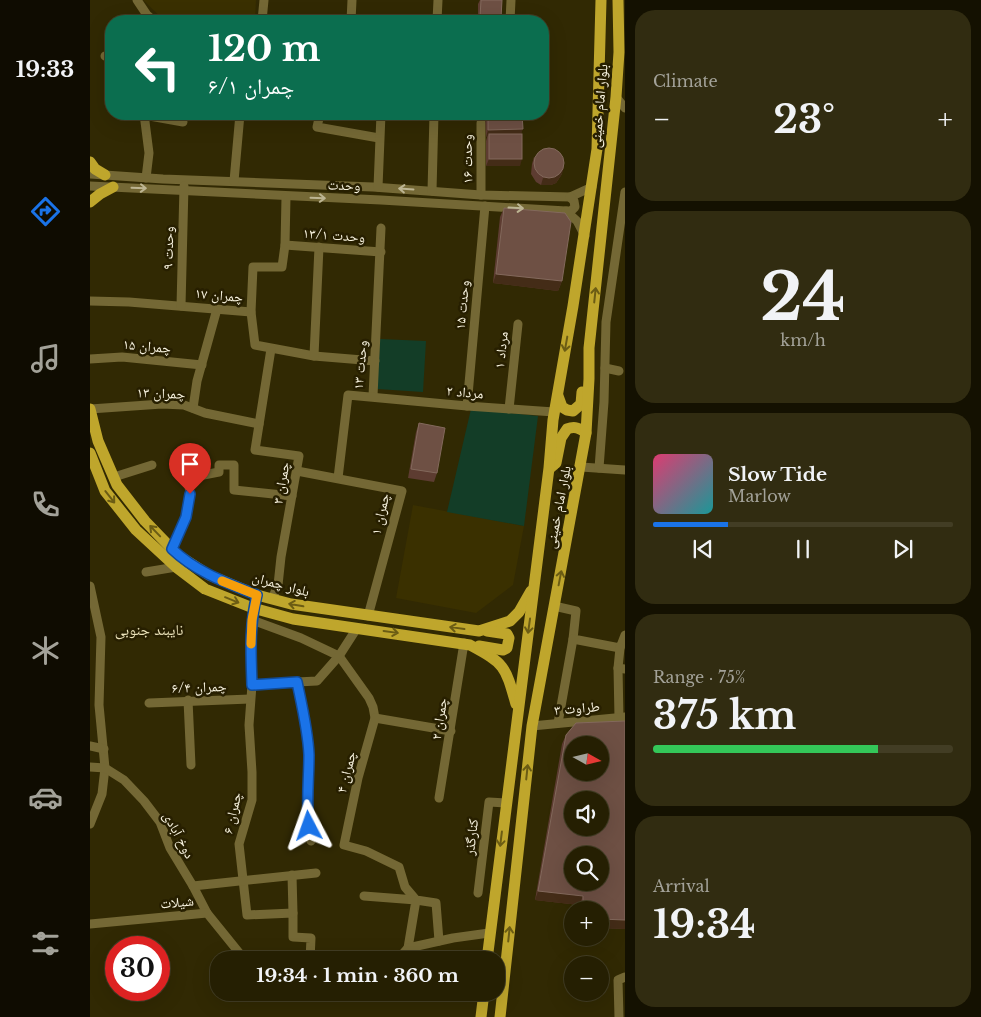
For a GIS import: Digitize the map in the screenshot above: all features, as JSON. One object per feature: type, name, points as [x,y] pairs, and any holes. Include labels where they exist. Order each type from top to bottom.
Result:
[{"type":"main road","name":"بلوار امام خمینی","points":[[488,951],[518,708],[536,583],[554,412],[585,236],[597,149],[601,0]]},
{"type":"main road","name":"بلوار امام خمینی","points":[[500,1017],[532,726],[586,433],[589,348],[616,97],[621,73],[621,31],[618,0]]},
{"type":"main road","points":[[90,162],[95,169],[105,175]]},
{"type":"main road","points":[[90,202],[113,187]]},
{"type":"main road","points":[[557,394],[562,408],[573,411],[581,404],[582,382],[589,348]]},
{"type":"main road","name":"بلوار چمران","points":[[90,409],[98,441],[117,485],[146,521],[178,555],[209,575],[257,595],[291,604],[479,631],[510,621],[523,606],[536,583]]},
{"type":"main road","points":[[549,468],[556,464],[562,438],[567,429],[580,428],[586,433]]},
{"type":"main road","points":[[90,453],[105,491],[136,530],[176,568],[205,589],[253,614],[293,618],[502,650],[507,648],[509,644],[507,634],[479,631]]},
{"type":"main road","points":[[253,614],[257,595]]},
{"type":"main road","points":[[467,644],[496,659],[507,671],[518,708]]},
{"type":"main road","points":[[481,1017],[483,1001]]},
{"type":"street","points":[[136,0],[148,15]]},
{"type":"street","points":[[263,15],[264,0]]},
{"type":"street","points":[[351,15],[352,0]]},
{"type":"street","points":[[437,15],[438,0]]},
{"type":"street","points":[[510,15],[511,0]]},
{"type":"street","points":[[616,97],[625,108]]},
{"type":"street","points":[[145,120],[149,153],[146,178]]},
{"type":"street","points":[[172,120],[183,122]]},
{"type":"street","points":[[234,181],[239,120]]},
{"type":"street","points":[[319,120],[317,127],[380,138]]},
{"type":"street","points":[[378,187],[381,120]]},
{"type":"street","points":[[432,191],[434,120]]},
{"type":"street","name":"وحدت ۱۶","points":[[481,122],[481,195]]},
{"type":"street","name":"وحدت","points":[[90,174],[286,185],[378,187],[481,195],[570,197],[592,187]]},
{"type":"street","name":"وحدت ۹","points":[[181,306],[184,180]]},
{"type":"street","points":[[213,193],[214,181]]},
{"type":"street","name":"وحدت","points":[[90,186],[566,211]]},
{"type":"street","points":[[251,312],[253,267],[282,267],[285,245],[286,196]]},
{"type":"street","points":[[566,211],[571,211],[575,206],[574,201],[570,197]]},
{"type":"street","points":[[599,468],[604,402],[606,322],[624,199]]},
{"type":"street","name":"وحدت ۱۵","points":[[467,406],[485,206]]},
{"type":"street","points":[[566,211],[577,221],[585,236]]},
{"type":"street","name":"وحدت ۱۳","points":[[338,478],[348,395],[373,396],[382,228]]},
{"type":"street","name":"وحدت ۱۳/۱","points":[[285,245],[381,252]]},
{"type":"street","points":[[314,356],[318,247]]},
{"type":"street","name":"چمران ۱۷","points":[[90,301],[251,312],[255,345],[314,356],[375,361]]},
{"type":"street","points":[[193,408],[197,381],[217,309]]},
{"type":"street","points":[[591,333],[606,322]]},
{"type":"street","name":"مرداد ۱","points":[[509,409],[518,324]]},
{"type":"street","name":"چمران ۳","points":[[271,349],[255,450],[300,456],[278,585],[272,599]]},
{"type":"street","name":"چمران ۱۵","points":[[90,359],[122,357],[202,365]]},
{"type":"street","points":[[604,368],[619,371]]},
{"type":"street","name":"مرداد ۲","points":[[373,396],[467,406],[554,412]]},
{"type":"street","name":"چمران ۱۳","points":[[90,409],[162,404],[184,406],[205,413],[259,424]]},
{"type":"street","points":[[172,549],[186,517],[190,494],[185,455]]},
{"type":"street","points":[[114,477],[152,465]]},
{"type":"street","points":[[188,478],[219,472],[219,465],[234,465],[234,490],[292,496]]},
{"type":"street","points":[[581,467],[625,470]]},
{"type":"street","name":"چمران ۱","points":[[297,471],[402,491],[368,616]]},
{"type":"street","points":[[146,572],[176,568]]},
{"type":"street","points":[[90,586],[101,637],[99,705],[105,768],[102,794],[90,824]]},
{"type":"street","points":[[554,606],[576,611],[558,723]]},
{"type":"street","points":[[253,614],[339,656],[369,698],[375,718],[451,731]]},
{"type":"street","name":"چمران ۶","points":[[253,614],[250,648],[252,685],[249,724],[252,800],[239,844],[242,880],[247,915],[293,913]]},
{"type":"street","points":[[252,685],[317,681],[339,656],[356,628]]},
{"type":"street","points":[[622,717],[620,648],[625,635]]},
{"type":"street","points":[[573,639],[620,648]]},
{"type":"street","name":"چمران ۲","points":[[439,798],[467,644]]},
{"type":"street","points":[[297,682],[305,720],[309,755],[307,808],[311,841]]},
{"type":"street","name":"چمران ۶/۴","points":[[149,702],[250,699]]},
{"type":"street","points":[[188,700],[191,764]]},
{"type":"street","points":[[90,701],[99,705]]},
{"type":"street","name":"طراوت ۳","points":[[532,726],[622,717]]},
{"type":"street","name":"چمران ۴","points":[[375,718],[358,778],[344,845],[366,852],[399,867],[404,888],[416,900]]},
{"type":"street","points":[[90,746],[104,749]]},
{"type":"street","name":"دوخ آبادی","points":[[90,767],[105,768],[124,780],[144,801],[160,822],[170,848],[207,913]]},
{"type":"street","name":"کنارگذر","points":[[478,893],[489,802],[506,803]]},
{"type":"street","points":[[193,886],[316,873]]},
{"type":"street","points":[[292,876],[293,937],[311,938],[310,951]]},
{"type":"street","points":[[364,896],[436,903],[439,940]]},
{"type":"street","points":[[408,948],[416,900]]},
{"type":"street","name":"شیلات","points":[[90,924],[207,913],[237,951]]},
{"type":"street","points":[[405,951],[408,948],[439,940],[489,933]]},
{"type":"street","points":[[619,1017],[618,980],[625,977]]},
{"type":"shaded area","points":[[143,0],[256,0],[255,15],[159,15]]},
{"type":"shaded area","points":[[413,505],[524,526],[513,585],[476,613],[396,598]]},
{"type":"green space","points":[[380,339],[426,341],[423,392],[377,389]]},
{"type":"green space","points":[[471,409],[538,416],[524,526],[447,512]]},
{"type":"building","points":[[481,0],[502,0],[501,15],[480,15]]},
{"type":"building","points":[[488,120],[522,120],[523,129],[488,130]]},
{"type":"building","points":[[489,134],[522,134],[522,159],[489,159]]},
{"type":"building","points":[[549,148],[560,152],[564,163],[560,174],[549,178],[538,174],[534,163],[538,152]]},
{"type":"building","points":[[504,208],[565,213],[571,222],[562,281],[496,274]]},
{"type":"building","points":[[419,423],[445,428],[437,473],[411,469]]},
{"type":"building","points":[[625,721],[625,920],[609,919],[609,901],[583,901],[583,896],[538,891],[564,746],[564,781],[609,781],[609,736],[566,735],[576,723]]},
{"type":"slow traffic","points":[[222,581],[257,595],[253,608],[251,644]]},
{"type":"district","name":"نایبند جنوبی","points":[[149,629]]},
{"type":"route","points":[[190,494],[186,517],[172,549],[209,575],[257,595],[253,608],[250,648],[252,685],[297,682],[305,720],[309,755],[307,808],[309,826]]}]
